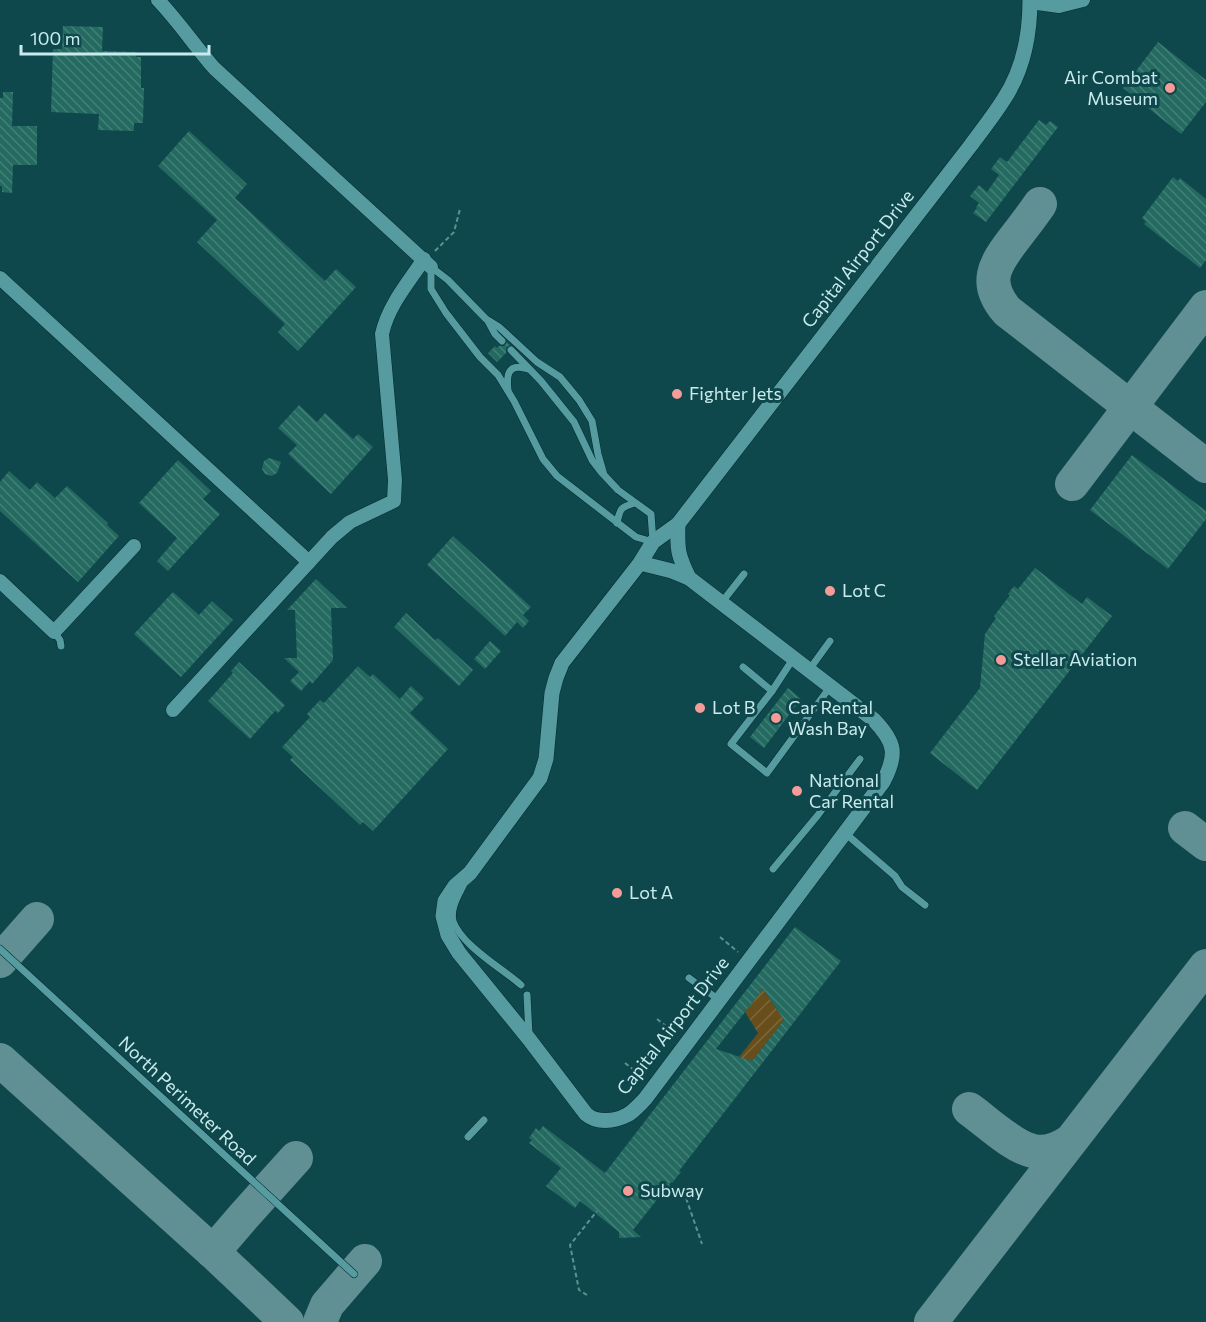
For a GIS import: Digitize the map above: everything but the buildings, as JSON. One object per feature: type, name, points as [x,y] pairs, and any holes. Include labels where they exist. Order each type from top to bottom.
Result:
[{"type":"street","points":[[158,0],[214,68],[428,260],[390,309],[382,334],[395,480],[394,501],[350,522],[332,537],[173,710]]},
{"type":"street","points":[[1030,1],[1059,6],[1083,0]]},
{"type":"street","name":"Capital Airport Drive","points":[[639,562],[689,578],[874,720],[888,736],[892,749],[892,760],[884,782],[645,1099],[625,1116],[604,1121],[590,1118],[586,1114],[459,953],[448,935],[443,916],[445,901],[455,886],[470,873],[540,778],[546,759],[552,693],[562,663],[653,542],[678,524],[971,145],[1004,99],[1023,56],[1030,1]]},
{"type":"street","points":[[0,278],[309,562]]},
{"type":"street","points":[[678,524],[677,547],[689,578]]},
{"type":"street","points":[[0,581],[54,632],[134,546]]},
{"type":"lane","points":[[428,260],[486,319],[502,341]]},
{"type":"lane","points":[[428,260],[431,290],[480,357],[498,375],[543,459],[557,476],[636,537],[653,542],[651,514],[611,484],[592,460],[574,422],[541,381],[511,350]]},
{"type":"lane","points":[[486,319],[500,327],[537,362],[560,377],[579,400],[592,421],[604,475]]},
{"type":"lane","points":[[530,369],[537,362]]},
{"type":"lane","points":[[508,392],[508,375],[513,368],[519,366],[530,369]]},
{"type":"lane","points":[[617,522],[620,509],[635,502]]},
{"type":"lane","points":[[721,603],[744,573]]},
{"type":"lane","points":[[54,632],[61,646]]},
{"type":"lane","points":[[808,670],[830,641]]},
{"type":"lane","points":[[794,659],[731,744],[767,772],[830,687]]},
{"type":"lane","points":[[743,667],[772,691]]},
{"type":"lane","points":[[773,869],[860,759]]},
{"type":"lane","points":[[845,833],[895,876],[902,887],[925,905]]},
{"type":"lane","points":[[470,873],[454,905],[453,921],[467,941],[521,985]]},
{"type":"lane","name":"North Perimeter Road","points":[[0,949],[354,1274]]},
{"type":"lane","points":[[689,978],[719,1000]]},
{"type":"lane","points":[[528,995],[529,1039]]},
{"type":"lane","points":[[468,1137],[484,1120]]},
{"type":"path","points":[[428,260],[454,232],[460,209]]},
{"type":"path","points":[[720,937],[738,952]]},
{"type":"path","points":[[657,1019],[677,1035]]},
{"type":"path","points":[[625,1063],[644,1078]]},
{"type":"path","points":[[668,1185],[687,1198],[702,1244]]},
{"type":"path","points":[[587,1295],[579,1290],[570,1245],[597,1211]]},
{"type":"shaded area","points":[[763,989],[784,1020],[752,1061],[739,1057],[758,1033],[745,1012]]},
{"type":"taxiway","points":[[1040,204],[1007,248],[997,266],[993,283],[1000,301],[1007,311],[1206,466]]},
{"type":"taxiway","points":[[1072,484],[1206,307]]},
{"type":"taxiway","points":[[1185,828],[1206,844]]},
{"type":"taxiway","points":[[0,961],[37,919]]},
{"type":"taxiway","points":[[931,1322],[1206,966]]},
{"type":"taxiway","points":[[0,1060],[213,1252],[287,1322]]},
{"type":"taxiway","points":[[969,1109],[1025,1149],[1038,1152],[1047,1151],[1069,1142]]},
{"type":"taxiway","points":[[213,1252],[296,1158]]},
{"type":"taxiway","points":[[320,1322],[327,1305],[365,1261]]},
{"type":"place","name":"Air Combat Museum","points":[[1170,88]]},
{"type":"place","name":"Fighter Jets","points":[[677,394]]},
{"type":"place","name":"Lot C","points":[[830,591]]},
{"type":"place","name":"Stellar Aviation","points":[[1001,660]]},
{"type":"place","name":"Lot B","points":[[700,708]]},
{"type":"place","name":"Car Rental Wash Bay","points":[[776,718]]},
{"type":"place","name":"National Car Rental","points":[[797,791]]},
{"type":"place","name":"Lot A","points":[[617,893]]},
{"type":"place","name":"Subway","points":[[628,1191]]}]
